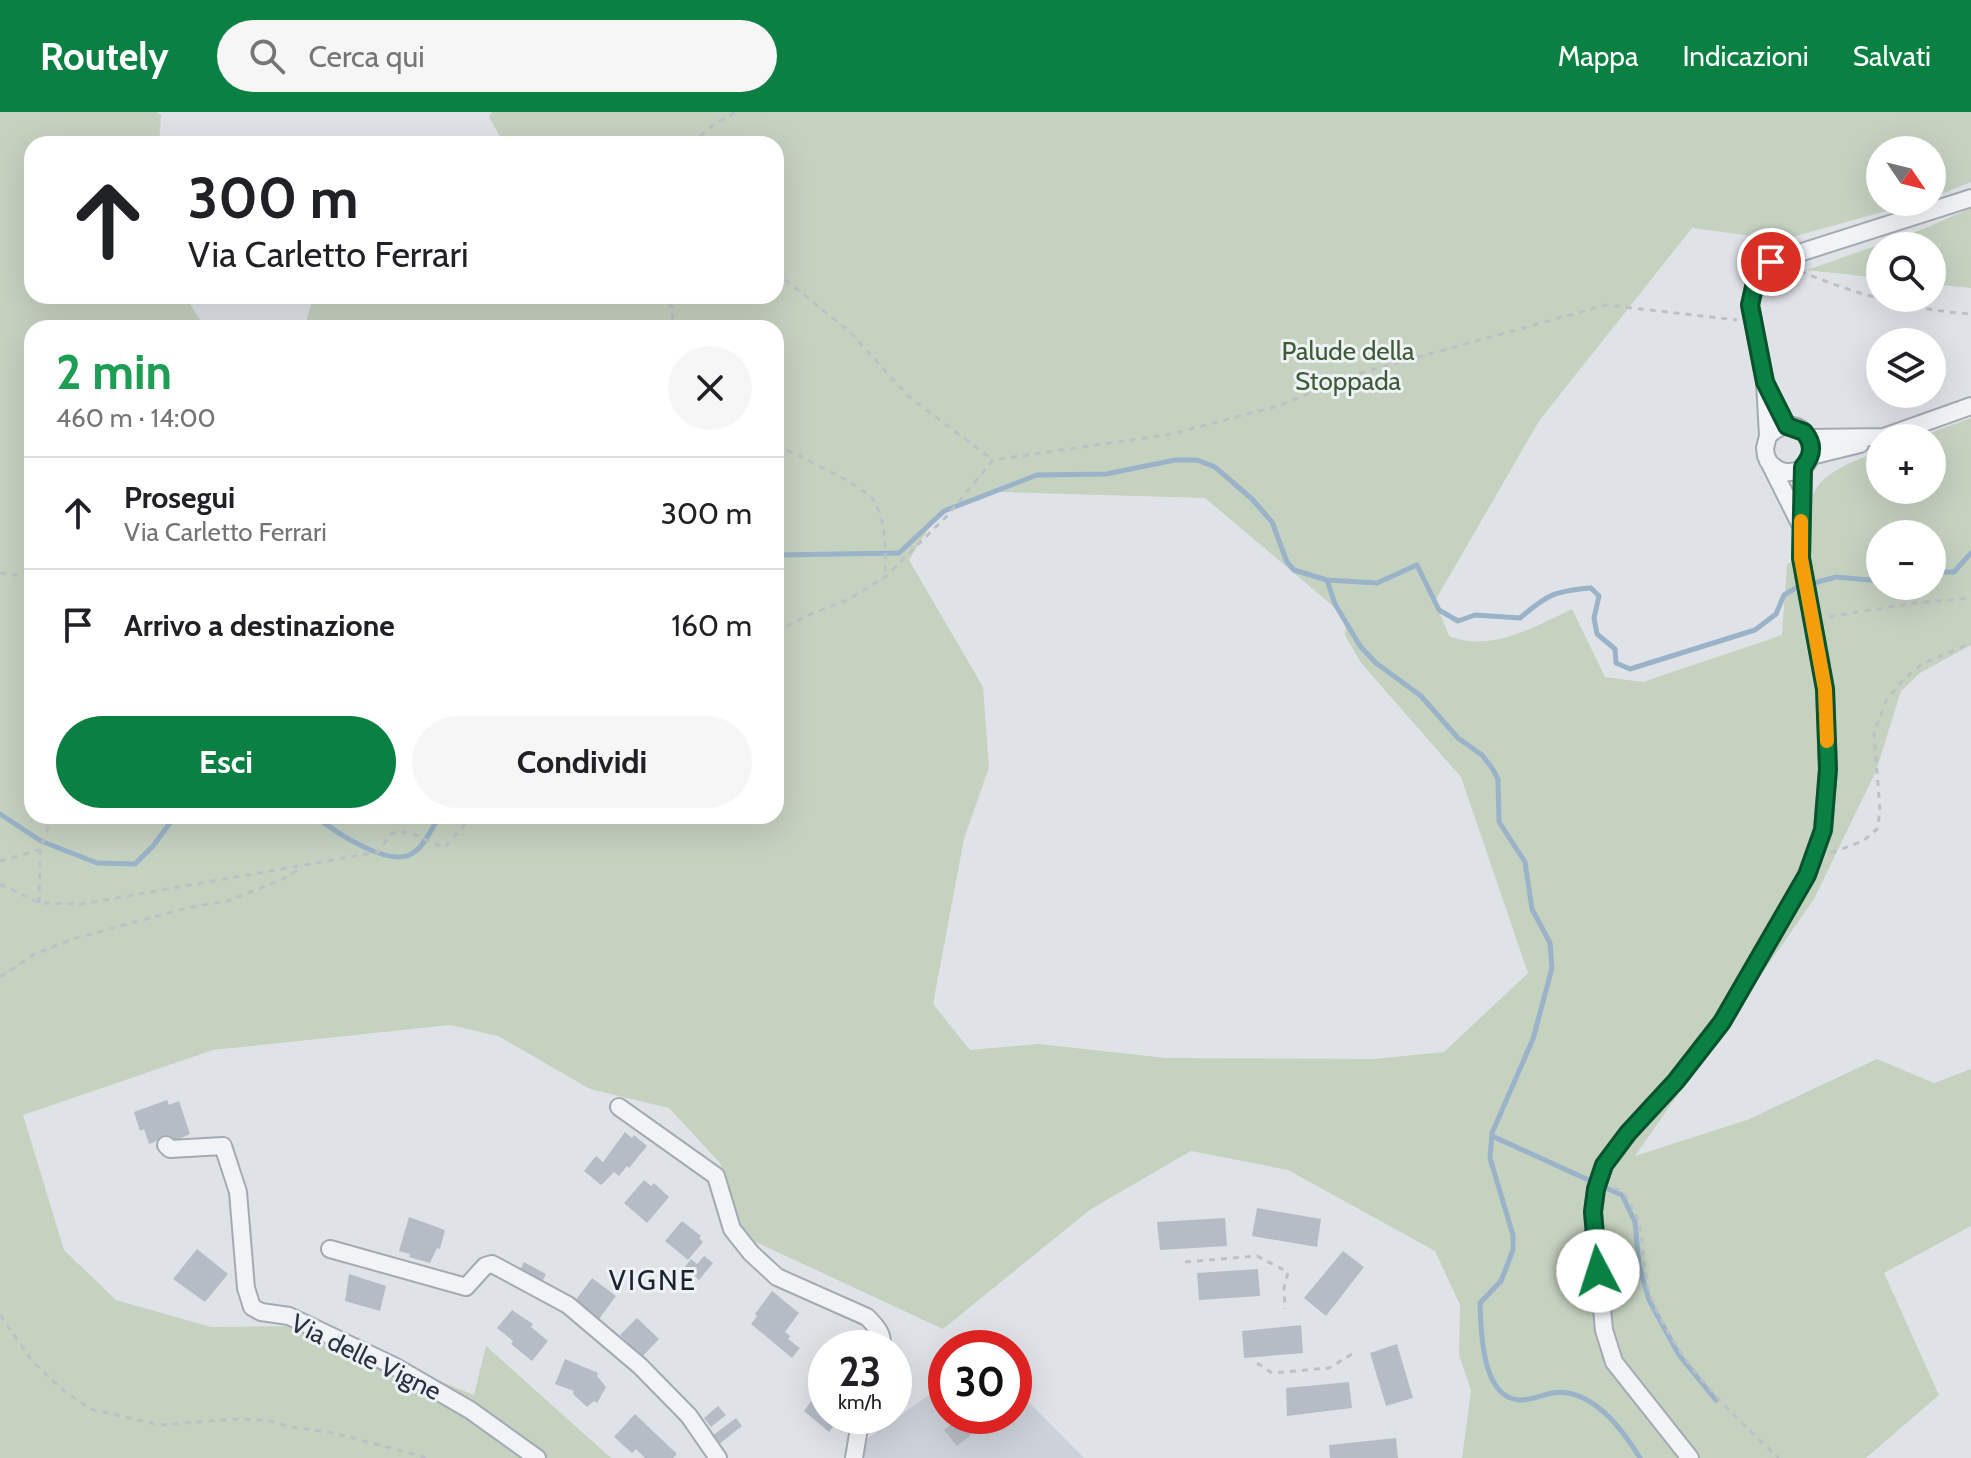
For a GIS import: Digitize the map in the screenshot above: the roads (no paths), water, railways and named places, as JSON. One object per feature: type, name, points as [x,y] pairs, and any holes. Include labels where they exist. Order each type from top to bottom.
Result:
[{"type":"street","points":[[1801,526],[1765,448],[1768,436],[1765,382],[1750,305],[1757,274],[1779,259],[1971,198]]},
{"type":"street","points":[[1765,382],[1787,426]]},
{"type":"street","points":[[1921,424],[1971,406]]},
{"type":"street","points":[[1690,1458],[1614,1362],[1604,1330],[1593,1212],[1604,1165],[1722,1022],[1807,875],[1823,830],[1828,769],[1825,689],[1801,558],[1809,438],[1801,429],[1787,426],[1776,429],[1768,436]]},
{"type":"street","points":[[1809,438],[1866,438]]},
{"type":"street","points":[[1768,460],[1773,467],[1787,473],[1807,462],[1866,443]]},
{"type":"street","points":[[619,1107],[716,1176],[732,1229],[751,1253],[777,1277],[867,1317],[879,1330]]},
{"type":"street","name":"Via delle Vigne","points":[[166,1145],[170,1149],[223,1146],[238,1192],[246,1288],[252,1307],[261,1312],[289,1316],[394,1366],[470,1410],[537,1458]]},
{"type":"street","points":[[330,1249],[466,1287],[485,1266],[492,1264],[527,1281],[568,1305],[640,1366],[689,1416],[718,1458]]},
{"type":"street","points":[[854,1458],[858,1434]]},
{"type":"waterway","points":[[784,555],[899,553],[944,511],[1037,475],[1106,474],[1175,460],[1197,460],[1215,467],[1252,499],[1272,522],[1287,562],[1294,570],[1327,580],[1377,583],[1417,565],[1439,610],[1458,621],[1475,615],[1520,618],[1552,595],[1591,588],[1599,596],[1594,618],[1597,634],[1615,649],[1616,663],[1630,669],[1755,630],[1776,614],[1784,595],[1796,588],[1836,577],[1866,580]]},
{"type":"waterway","points":[[1946,572],[1954,572],[1971,553]]},
{"type":"waterway","points":[[1327,580],[1335,604],[1360,646],[1376,663],[1421,696],[1458,738],[1482,755],[1492,768],[1498,779],[1499,822],[1525,862],[1532,909],[1550,943],[1552,968],[1533,1039],[1492,1133],[1490,1158],[1513,1235],[1513,1250],[1501,1281],[1480,1303],[1483,1344],[1490,1375],[1506,1396],[1519,1400],[1561,1392],[1580,1396],[1601,1409],[1640,1458]]},
{"type":"waterway","points":[[0,814],[41,841],[97,863],[135,864],[169,824]]},
{"type":"waterway","points":[[326,824],[362,846],[390,856],[403,857],[421,846],[435,824]]},
{"type":"waterway","points":[[1492,1136],[1593,1182]]},
{"type":"waterway","points":[[1601,1186],[1622,1195],[1635,1222],[1639,1265],[1649,1300],[1679,1355],[1716,1400]]},
{"type":"district","name":"VIGNE","points":[[653,1280]]},
{"type":"park label","name":"Palude della Stoppada","points":[[1348,366]]}]
